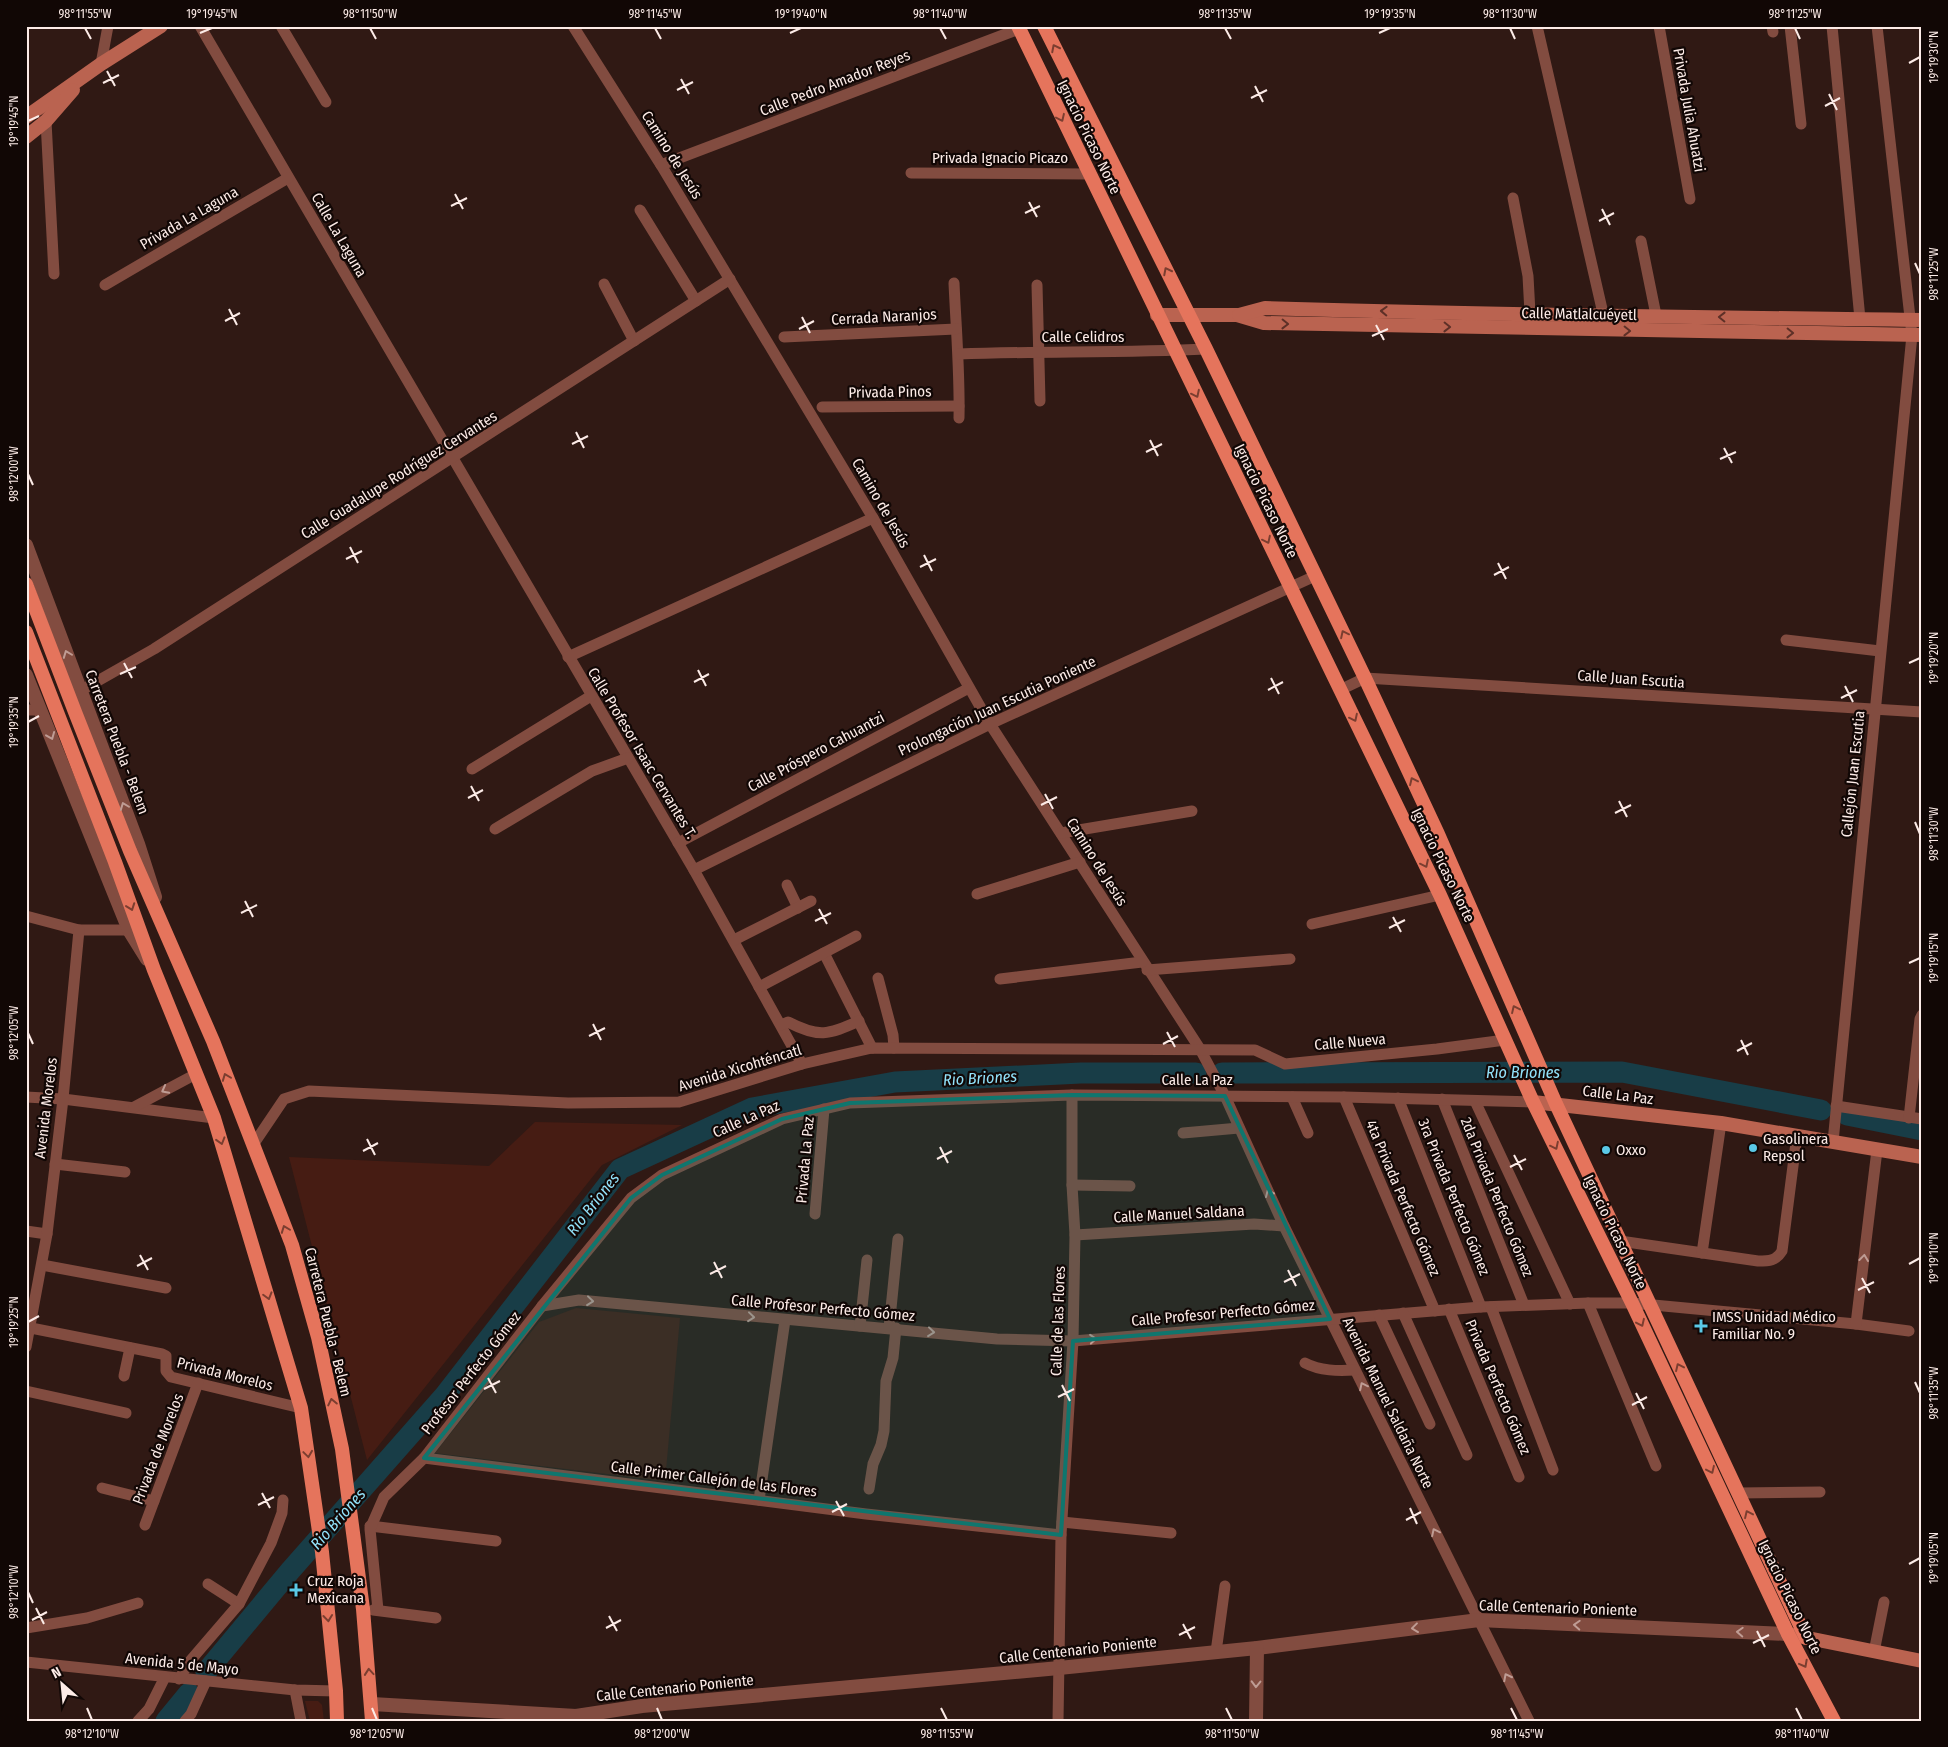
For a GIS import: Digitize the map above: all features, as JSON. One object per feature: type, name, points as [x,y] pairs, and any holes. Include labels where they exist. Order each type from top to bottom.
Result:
[{"type":"main road","points":[[26,117],[101,64],[161,26]]},
{"type":"main road","name":"Ignacio Picaso Norte","points":[[1044,26],[1206,349],[1365,678],[1438,834],[1556,1104],[1806,1638]]},
{"type":"main road","name":"Ignacio Picaso Norte","points":[[1018,28],[1440,895],[1533,1102],[1632,1303],[1788,1634],[1834,1721]]},
{"type":"main road","points":[[26,137],[46,120],[84,76]]},
{"type":"main road","name":"Calle Matlalcuéyetl","points":[[1157,315],[1237,315],[1265,308],[1449,314],[1530,313],[1916,320]]},
{"type":"main road","name":"Calle Matlalcuéyetl","points":[[1237,315],[1264,323],[1917,335]]},
{"type":"main road","name":"Carretera Puebla - Belem","points":[[26,584],[130,851],[213,1041],[292,1245],[318,1337],[348,1484],[364,1609],[372,1721]]},
{"type":"main road","points":[[26,632],[115,862],[154,970],[214,1118],[301,1408],[322,1552],[336,1691],[337,1721]]},
{"type":"main road","name":"Calle La Paz","points":[[1533,1102],[1721,1123],[1922,1157]]},
{"type":"main road","points":[[1788,1634],[1922,1662]]},
{"type":"street","points":[[101,64],[108,26]]},
{"type":"street","name":"Calle La Laguna","points":[[200,26],[452,459]]},
{"type":"street","points":[[281,26],[326,102]]},
{"type":"street","name":"Camino de Jesús","points":[[573,26],[661,165],[873,518],[990,724],[1080,862],[1144,966],[1200,1050],[1225,1096]]},
{"type":"street","points":[[1538,26],[1604,314],[1606,330]]},
{"type":"street","name":"Privada Julia Ahuatzi","points":[[1659,26],[1690,199]]},
{"type":"street","points":[[1790,26],[1802,124]]},
{"type":"street","points":[[1832,26],[1860,319]]},
{"type":"street","name":"Callejón Juan Escutia","points":[[1833,1142],[1880,651],[1917,335],[1877,26]]},
{"type":"street","name":"Calle Pedro Amador Reyes","points":[[661,165],[1018,28]]},
{"type":"street","points":[[46,120],[54,274]]},
{"type":"street","name":"Privada Ignacio Picazo","points":[[911,173],[1088,174]]},
{"type":"street","name":"Privada La Laguna","points":[[105,285],[288,178]]},
{"type":"street","points":[[1513,198],[1528,276],[1530,313]]},
{"type":"street","points":[[640,210],[696,301]]},
{"type":"street","points":[[1641,241],[1656,315]]},
{"type":"street","name":"Calle Guadalupe Rodríguez Cervantes","points":[[80,691],[154,649],[730,279]]},
{"type":"street","points":[[954,283],[959,354],[959,418]]},
{"type":"street","points":[[604,284],[634,342]]},
{"type":"street","points":[[1037,285],[1040,401]]},
{"type":"street","name":"Cerrada Naranjos","points":[[784,337],[956,329]]},
{"type":"street","name":"Calle Celidros","points":[[959,354],[1206,349]]},
{"type":"street","name":"Privada Pinos","points":[[822,407],[959,406]]},
{"type":"street","name":"Calle Profesor Isaac Cervantes T.","points":[[452,459],[694,870],[802,1064]]},
{"type":"street","points":[[568,657],[873,518]]},
{"type":"street","name":"Carretera Puebla - Belem","points":[[26,546],[138,844],[174,952]]},
{"type":"street","name":"Prolongación Juan Escutia Poniente","points":[[694,870],[990,724],[1315,576]]},
{"type":"street","points":[[1786,640],[1880,651]]},
{"type":"street","points":[[26,675],[33,710],[129,930],[154,970]]},
{"type":"street","name":"Calle Juan Escutia","points":[[1340,690],[1365,678],[1922,712]]},
{"type":"street","name":"Calle Próspero Cahuantzi","points":[[678,843],[969,688]]},
{"type":"street","points":[[472,769],[591,696]]},
{"type":"street","points":[[496,829],[592,772],[628,758]]},
{"type":"street","points":[[1061,833],[1192,811]]},
{"type":"street","points":[[977,894],[1080,862]]},
{"type":"street","points":[[787,885],[798,908]]},
{"type":"street","points":[[1312,924],[1440,895]]},
{"type":"street","points":[[734,940],[811,901]]},
{"type":"street","points":[[26,916],[79,930],[129,930]]},
{"type":"street","name":"Avenida Morelos","points":[[26,1348],[31,1328],[31,1293],[42,1265],[47,1234],[63,1099],[79,930]]},
{"type":"street","points":[[759,987],[856,936]]},
{"type":"street","points":[[824,952],[872,1048]]},
{"type":"street","points":[[1000,979],[1144,966],[1290,959]]},
{"type":"street","points":[[878,978],[893,1035],[894,1048]]},
{"type":"street","points":[[1909,1118],[1920,1019],[1922,1016]]},
{"type":"street","points":[[781,1025],[788,1022],[808,1032],[823,1034],[859,1021]]},
{"type":"street","name":"Calle Nueva","points":[[1200,1050],[1255,1050],[1285,1064],[1437,1049],[1505,1040]]},
{"type":"street","name":"Avenida Xicohténcatl","points":[[253,1145],[284,1099],[309,1091],[568,1103],[679,1102],[802,1064],[872,1048],[1200,1050]]},
{"type":"street","points":[[134,1107],[196,1074]]},
{"type":"street","name":"Calle La Paz","points":[[542,1306],[631,1198],[662,1175],[782,1119],[850,1103],[1072,1095],[1344,1097],[1533,1102]]},
{"type":"street","name":"Calle de las Flores","points":[[1058,1721],[1061,1535],[1074,1341],[1075,1235],[1072,1185],[1072,1095]]},
{"type":"street","name":"Avenida Manuel Saldaña Norte","points":[[1225,1096],[1284,1226],[1529,1721]]},
{"type":"street","points":[[26,1097],[63,1099],[214,1118]]},
{"type":"street","points":[[1292,1097],[1308,1133]]},
{"type":"street","name":"4ta Privada Perfecto Gómez","points":[[1344,1097],[1434,1311]]},
{"type":"street","name":"3ra Privada Perfecto Gómez","points":[[1398,1098],[1553,1470]]},
{"type":"street","name":"2da Privada Perfecto Gómez","points":[[1442,1099],[1524,1305]]},
{"type":"street","points":[[1476,1101],[1570,1304]]},
{"type":"street","points":[[1836,1106],[1922,1119]]},
{"type":"street","name":"Privada La Paz","points":[[815,1214],[824,1109]]},
{"type":"street","points":[[1702,1253],[1721,1123]]},
{"type":"street","points":[[1183,1134],[1240,1128]]},
{"type":"street","points":[[1620,1241],[1758,1260],[1771,1261],[1778,1257],[1782,1251],[1797,1135]]},
{"type":"street","points":[[1856,1324],[1877,1150]]},
{"type":"street","points":[[55,1164],[125,1172]]},
{"type":"street","points":[[1072,1185],[1130,1186]]},
{"type":"street","name":"Calle Manuel Saldana","points":[[1075,1235],[1254,1224],[1284,1226]]},
{"type":"street","points":[[26,1231],[47,1234]]},
{"type":"street","points":[[870,1489],[873,1464],[881,1445],[884,1431],[886,1381],[893,1358],[892,1328],[898,1239]]},
{"type":"street","points":[[860,1326],[867,1260]]},
{"type":"street","points":[[42,1265],[166,1288]]},
{"type":"street","name":"Calle Profesor Perfecto Gómez","points":[[542,1306],[579,1300],[997,1339],[1074,1341],[1449,1309],[1588,1303],[1632,1303],[1856,1324],[1909,1331]]},
{"type":"street","points":[[1588,1303],[1656,1466]]},
{"type":"street","name":"Profesor Perfecto Gómez","points":[[370,1526],[384,1497],[424,1458],[542,1306]]},
{"type":"street","name":"Privada Perfecto Gómez","points":[[1449,1309],[1519,1477]]},
{"type":"street","points":[[1403,1313],[1467,1454]]},
{"type":"street","points":[[1379,1315],[1430,1424]]},
{"type":"street","points":[[759,1500],[785,1320]]},
{"type":"street","name":"Privada Morelos","points":[[31,1328],[162,1354],[166,1356],[166,1372],[168,1375],[301,1408]]},
{"type":"street","points":[[124,1376],[130,1348]]},
{"type":"street","points":[[1305,1363],[1314,1368],[1355,1370]]},
{"type":"street","name":"Privada de Morelos","points":[[145,1525],[198,1383]]},
{"type":"street","points":[[26,1391],[126,1414]]},
{"type":"street","name":"Calle Primer Callejón de las Flores","points":[[424,1458],[866,1514],[1061,1535]]},
{"type":"street","points":[[102,1488],[154,1501]]},
{"type":"street","points":[[1738,1493],[1820,1492]]},
{"type":"street","points":[[179,1679],[190,1661],[239,1604],[271,1543],[282,1513],[283,1500]]},
{"type":"street","points":[[1062,1522],[1171,1533]]},
{"type":"street","points":[[378,1610],[370,1526],[496,1541]]},
{"type":"street","points":[[208,1584],[239,1604]]},
{"type":"street","points":[[1216,1652],[1225,1586]]},
{"type":"street","points":[[1874,1652],[1884,1602]]},
{"type":"street","points":[[26,1628],[87,1618],[138,1603]]},
{"type":"street","points":[[364,1609],[436,1618]]},
{"type":"street","name":"Calle Centenario Poniente","points":[[372,1704],[576,1716],[642,1706],[1257,1648],[1479,1620],[1788,1634]]},
{"type":"street","points":[[1256,1721],[1257,1648]]},
{"type":"street","name":"Avenida 5 de Mayo","points":[[26,1662],[206,1682],[295,1690],[336,1691]]},
{"type":"street","points":[[138,1721],[149,1709],[165,1677]]},
{"type":"street","points":[[185,1721],[191,1714],[206,1682]]},
{"type":"street","points":[[295,1690],[301,1721]]},
{"type":"highlighted area","points":[[1072,1095],[1225,1096],[1330,1319],[1073,1341],[1061,1535],[424,1458],[631,1198],[662,1175],[782,1119],[850,1103]]},
{"type":"shaded area","points":[[535,1122],[682,1125],[602,1165],[367,1460],[289,1157],[489,1166]]},
{"type":"shaded area","points":[[576,1308],[680,1318],[665,1481],[435,1453],[539,1322]]},
{"type":"shaded area","points":[[305,1701],[318,1701],[322,1705],[324,1721],[310,1721]]},
{"type":"waterway","name":"Rio Briones","points":[[1222,1073],[1622,1072],[1821,1110]]},
{"type":"waterway","name":"Rio Briones","points":[[206,1672],[290,1571],[445,1395],[620,1169],[752,1108],[895,1082],[1081,1073],[1196,1073]]},
{"type":"waterway","name":"Rio Briones","points":[[1847,1115],[1922,1130]]},
{"type":"waterway","name":"Rio Briones","points":[[166,1721],[189,1693]]},
{"type":"place","name":"Gasolinera Repsol","points":[[1753,1148]]},
{"type":"place","name":"Oxxo","points":[[1606,1150]]},
{"type":"place","name":"IMSS Unidad Médico Familiar No. 9","points":[[1701,1326]]},
{"type":"place","name":"Cruz Roja Mexicana","points":[[296,1590]]}]
